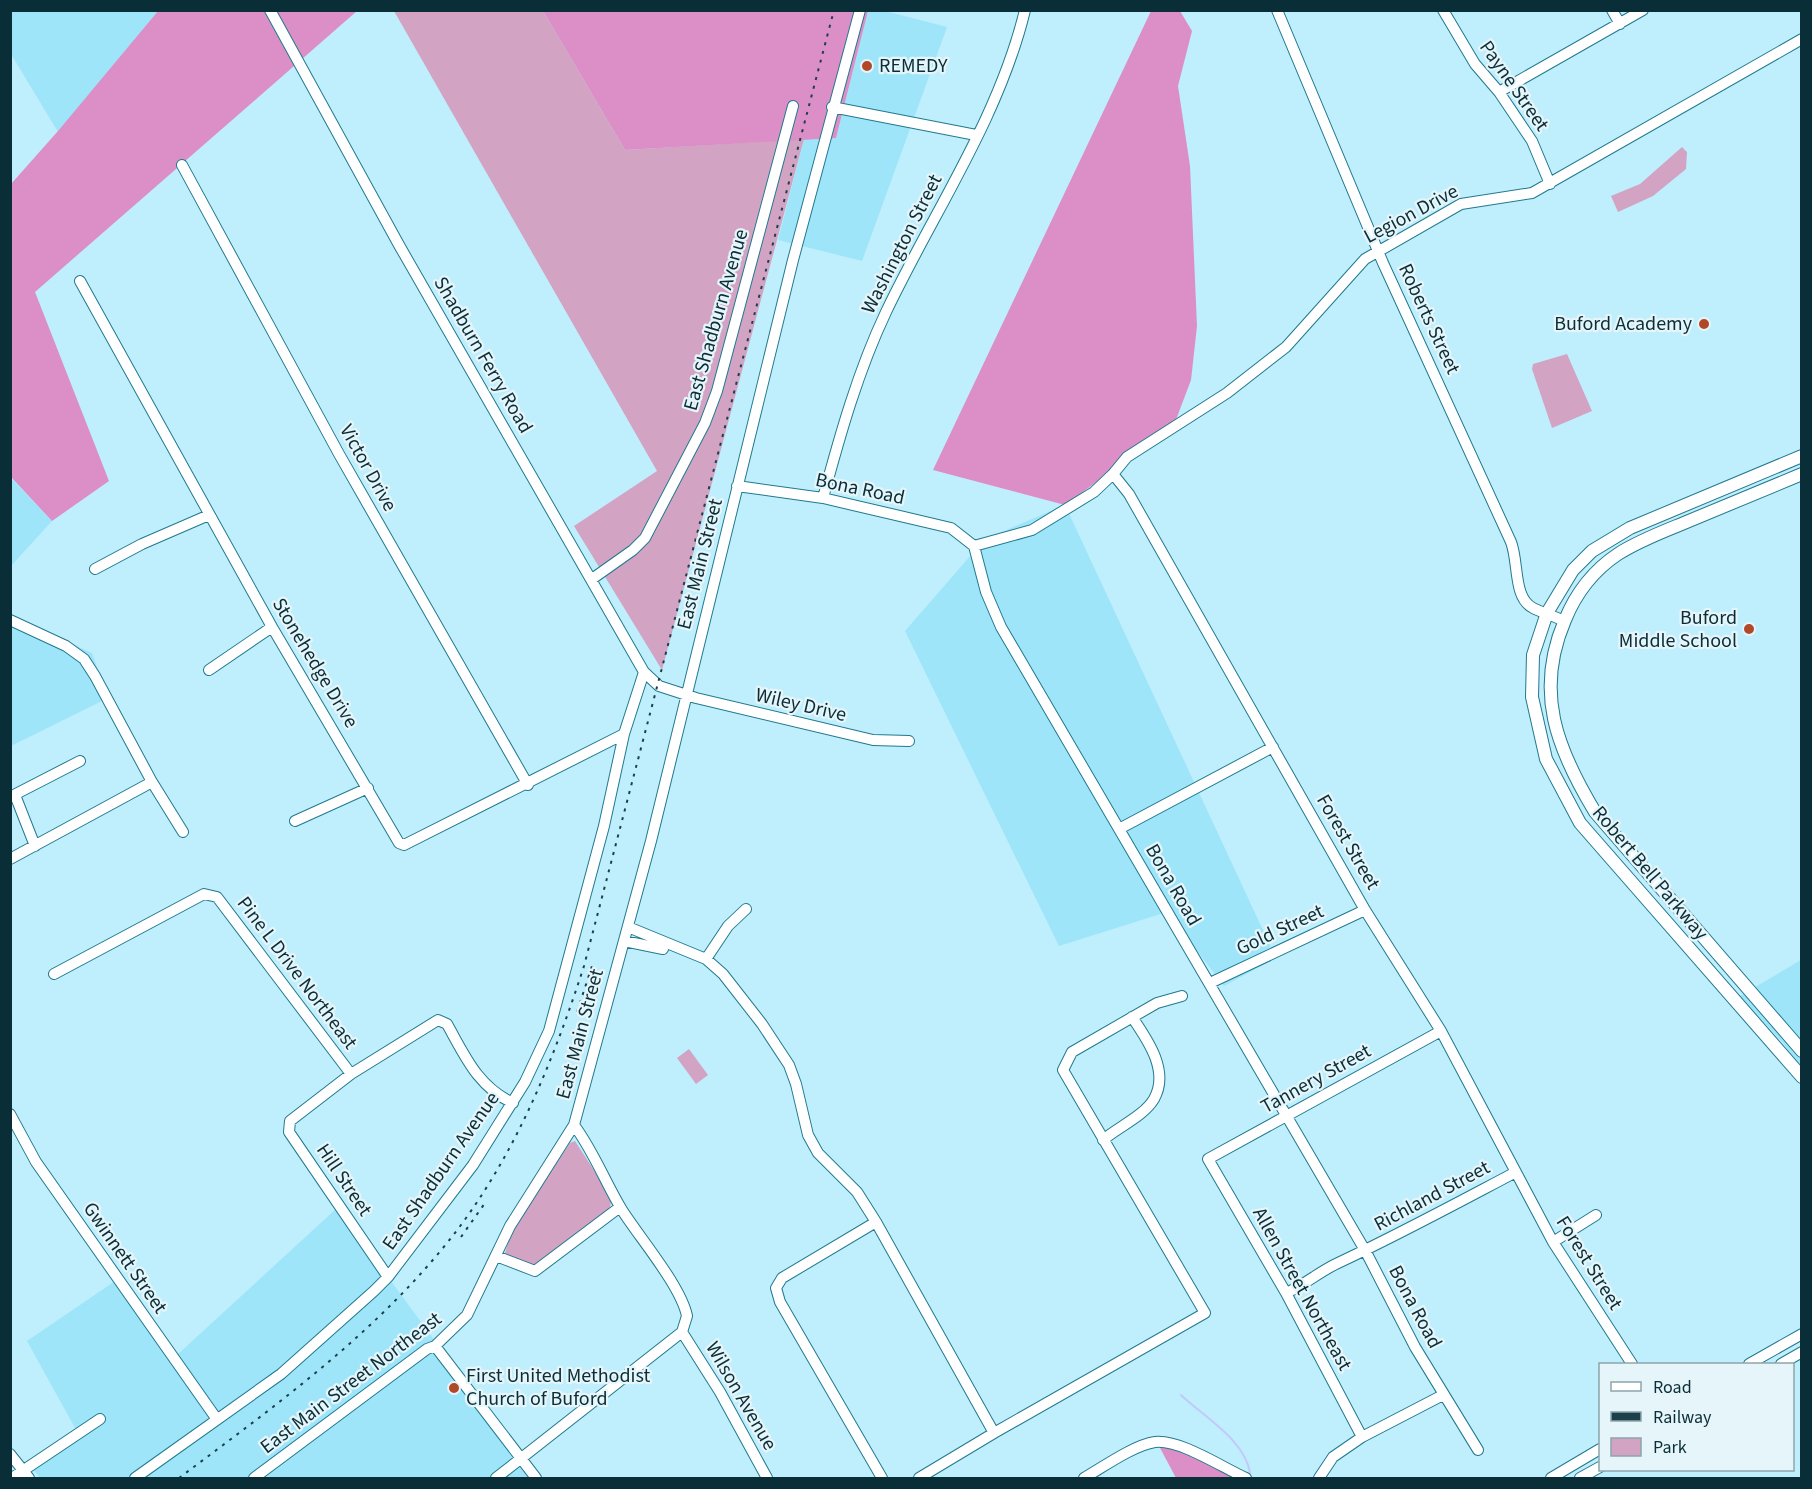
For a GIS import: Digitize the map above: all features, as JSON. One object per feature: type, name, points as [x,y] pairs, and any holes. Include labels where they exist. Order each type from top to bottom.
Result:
[{"type":"main road","name":"Robert Bell Parkway","points":[[1802,456],[1630,528],[1592,551],[1573,570],[1547,613],[1533,656],[1532,697],[1546,759],[1580,823],[1802,1077]]},
{"type":"main road","name":"Robert Bell Parkway","points":[[1802,474],[1650,537],[1618,554],[1590,578],[1572,602],[1550,665],[1550,698],[1555,728],[1572,774],[1595,812],[1802,1051]]},
{"type":"street","name":"Shadburn Ferry Road","points":[[270,10],[399,245],[644,672],[659,686],[686,696]]},
{"type":"street","name":"East Main Street","points":[[574,1125],[628,927],[832,107],[860,10]]},
{"type":"street","name":"Washington Street","points":[[823,498],[848,408],[885,314],[976,135],[1016,46],[1025,10]]},
{"type":"street","name":"Roberts Street","points":[[1277,10],[1379,252],[1511,542],[1518,565],[1518,588],[1521,596],[1532,608],[1564,621]]},
{"type":"street","name":"Payne Street","points":[[1443,10],[1475,64],[1499,92],[1532,141],[1550,184]]},
{"type":"street","points":[[1612,10],[1620,24]]},
{"type":"street","points":[[1499,92],[1643,10]]},
{"type":"street","name":"Legion Drive","points":[[1113,474],[1127,457],[1227,393],[1286,347],[1350,272],[1365,259],[1461,204],[1532,193],[1550,184],[1802,39]]},
{"type":"street","name":"East Shadburn Avenue","points":[[592,579],[633,550],[654,525],[705,423],[717,391],[793,106]]},
{"type":"street","points":[[832,107],[976,135]]},
{"type":"street","name":"Victor Drive","points":[[182,165],[339,454],[528,785]]},
{"type":"street","name":"Stonehedge Drive","points":[[80,281],[272,627],[399,843],[404,845],[528,785],[624,734]]},
{"type":"street","points":[[974,546],[1032,530],[1094,492],[1113,474]]},
{"type":"street","name":"Forest Street","points":[[1113,474],[1130,494],[1365,910],[1441,1031],[1553,1242],[1631,1363]]},
{"type":"street","name":"Bona Road","points":[[737,486],[823,498],[951,528],[974,546],[986,592],[1001,627],[1287,1115],[1443,1395],[1478,1450]]},
{"type":"street","points":[[95,569],[142,544],[209,515]]},
{"type":"street","points":[[10,620],[66,646],[84,659],[152,782],[183,832]]},
{"type":"street","points":[[209,670],[272,627]]},
{"type":"street","name":"East Shadburn Avenue","points":[[135,1479],[216,1418],[281,1374],[388,1277],[473,1165],[513,1103],[549,1031],[604,826],[624,734],[644,672]]},
{"type":"street","name":"Wiley Drive","points":[[686,696],[873,740],[909,741]]},
{"type":"street","points":[[1119,829],[1273,747]]},
{"type":"street","points":[[35,846],[13,796],[80,761]]},
{"type":"street","points":[[10,859],[152,782]]},
{"type":"street","points":[[296,821],[368,788]]},
{"type":"street","name":"Pine L Drive Northeast","points":[[54,974],[204,894],[211,894],[217,897],[351,1074]]},
{"type":"street","points":[[706,959],[728,926],[746,909]]},
{"type":"street","name":"Gold Street","points":[[1210,983],[1365,910]]},
{"type":"street","points":[[628,927],[706,959],[723,974],[762,1024],[789,1065],[808,1135],[818,1153],[857,1192],[876,1222],[994,1433]]},
{"type":"street","points":[[624,941],[687,952]]},
{"type":"street","points":[[919,1479],[994,1433],[1205,1313],[1063,1070],[1072,1052],[1157,1003],[1182,996]]},
{"type":"street","points":[[1103,1140],[1140,1113],[1155,1098],[1159,1079],[1156,1057],[1132,1017]]},
{"type":"street","points":[[351,1074],[438,1020],[447,1024],[482,1081],[495,1095],[513,1103]]},
{"type":"street","name":"Tannery Street","points":[[1208,1159],[1441,1031]]},
{"type":"street","name":"Hill Street","points":[[351,1074],[290,1121],[289,1132],[388,1277]]},
{"type":"street","name":"Gwinnett Street","points":[[10,1114],[36,1162],[216,1418]]},
{"type":"street","points":[[496,1479],[682,1332],[687,1316],[686,1309],[670,1280],[620,1207],[599,1165],[574,1125]]},
{"type":"street","name":"East Main Street Northeast","points":[[254,1479],[427,1349],[435,1346],[467,1315],[510,1226],[574,1125]]},
{"type":"street","name":"Allen Street Northeast","points":[[1208,1159],[1286,1293],[1362,1437]]},
{"type":"street","name":"Richland Street","points":[[1286,1293],[1336,1264],[1365,1252],[1516,1172]]},
{"type":"street","points":[[496,1256],[535,1270],[620,1207]]},
{"type":"street","points":[[1553,1242],[1596,1215]]},
{"type":"street","points":[[876,1222],[782,1278],[776,1288],[780,1302],[882,1479]]},
{"type":"street","name":"Wilson Avenue","points":[[682,1332],[720,1392],[767,1479]]},
{"type":"street","points":[[1752,1363],[1802,1334]]},
{"type":"street","points":[[435,1346],[537,1479]]},
{"type":"street","points":[[1784,1363],[1802,1352]]},
{"type":"street","points":[[1319,1479],[1333,1457],[1362,1437],[1443,1395]]},
{"type":"street","points":[[12,1479],[26,1475],[99,1419]]},
{"type":"street","points":[[1084,1479],[1124,1455],[1155,1442],[1173,1443],[1246,1479]]},
{"type":"street","points":[[1551,1479],[1599,1450]]},
{"type":"street","points":[[10,1454],[26,1475]]},
{"type":"street","points":[[1580,1479],[1599,1468]]},
{"type":"shaded area","points":[[11,11],[158,11],[58,132],[11,54]]},
{"type":"shaded area","points":[[158,11],[357,11],[35,292],[109,481],[52,521],[11,477],[11,184]]},
{"type":"shaded area","points":[[543,11],[868,11],[836,138],[625,150]]},
{"type":"shaded area","points":[[868,11],[885,11],[947,27],[862,261],[778,240],[804,139],[836,138]]},
{"type":"shaded area","points":[[1151,11],[1180,11],[1192,31],[1178,86],[1190,166],[1197,326],[1191,380],[1174,425],[1065,505],[933,470]]},
{"type":"shaded area","points":[[10,477],[52,521],[11,566],[10,566]]},
{"type":"shaded area","points":[[1065,505],[1276,958],[1224,986],[1167,912],[1059,946],[905,631],[985,539]]},
{"type":"shaded area","points":[[11,616],[92,653],[108,698],[11,746]]},
{"type":"shaded area","points":[[1801,960],[1801,1071],[1784,1044],[1740,996]]},
{"type":"shaded area","points":[[337,1208],[536,1478],[40,1478],[33,1469],[80,1437],[27,1341],[121,1277],[177,1355]]},
{"type":"shaded area","points":[[1159,1446],[1184,1446],[1247,1478],[1176,1478]]},
{"type":"green space","points":[[394,11],[543,11],[625,150],[804,139],[662,670],[574,526],[657,471]]},
{"type":"green space","points":[[1682,147],[1687,152],[1686,169],[1653,196],[1618,212],[1611,196],[1640,184]]},
{"type":"green space","points":[[1567,354],[1592,411],[1552,428],[1532,369],[1533,364]]},
{"type":"green space","points":[[689,1049],[708,1075],[696,1084],[677,1058]]},
{"type":"green space","points":[[575,1141],[612,1198],[609,1211],[533,1267],[509,1258],[505,1253],[516,1224],[570,1143]]},
{"type":"waterway","points":[[1181,1395],[1232,1440],[1247,1461],[1250,1473]]},
{"type":"railway","points":[[179,1478],[323,1367],[390,1306],[451,1238],[474,1207],[513,1142],[530,1108],[559,1038],[584,966],[834,10]]},
{"type":"railway","points":[[577,1012],[593,963]]},
{"type":"railway","points":[[461,1237],[485,1203]]},
{"type":"place","name":"REMEDY","points":[[867,66]]},
{"type":"place","name":"Buford Academy","points":[[1704,324]]},
{"type":"place","name":"Buford Middle School","points":[[1749,629]]},
{"type":"place","name":"First United Methodist Church of Buford","points":[[454,1388]]}]
